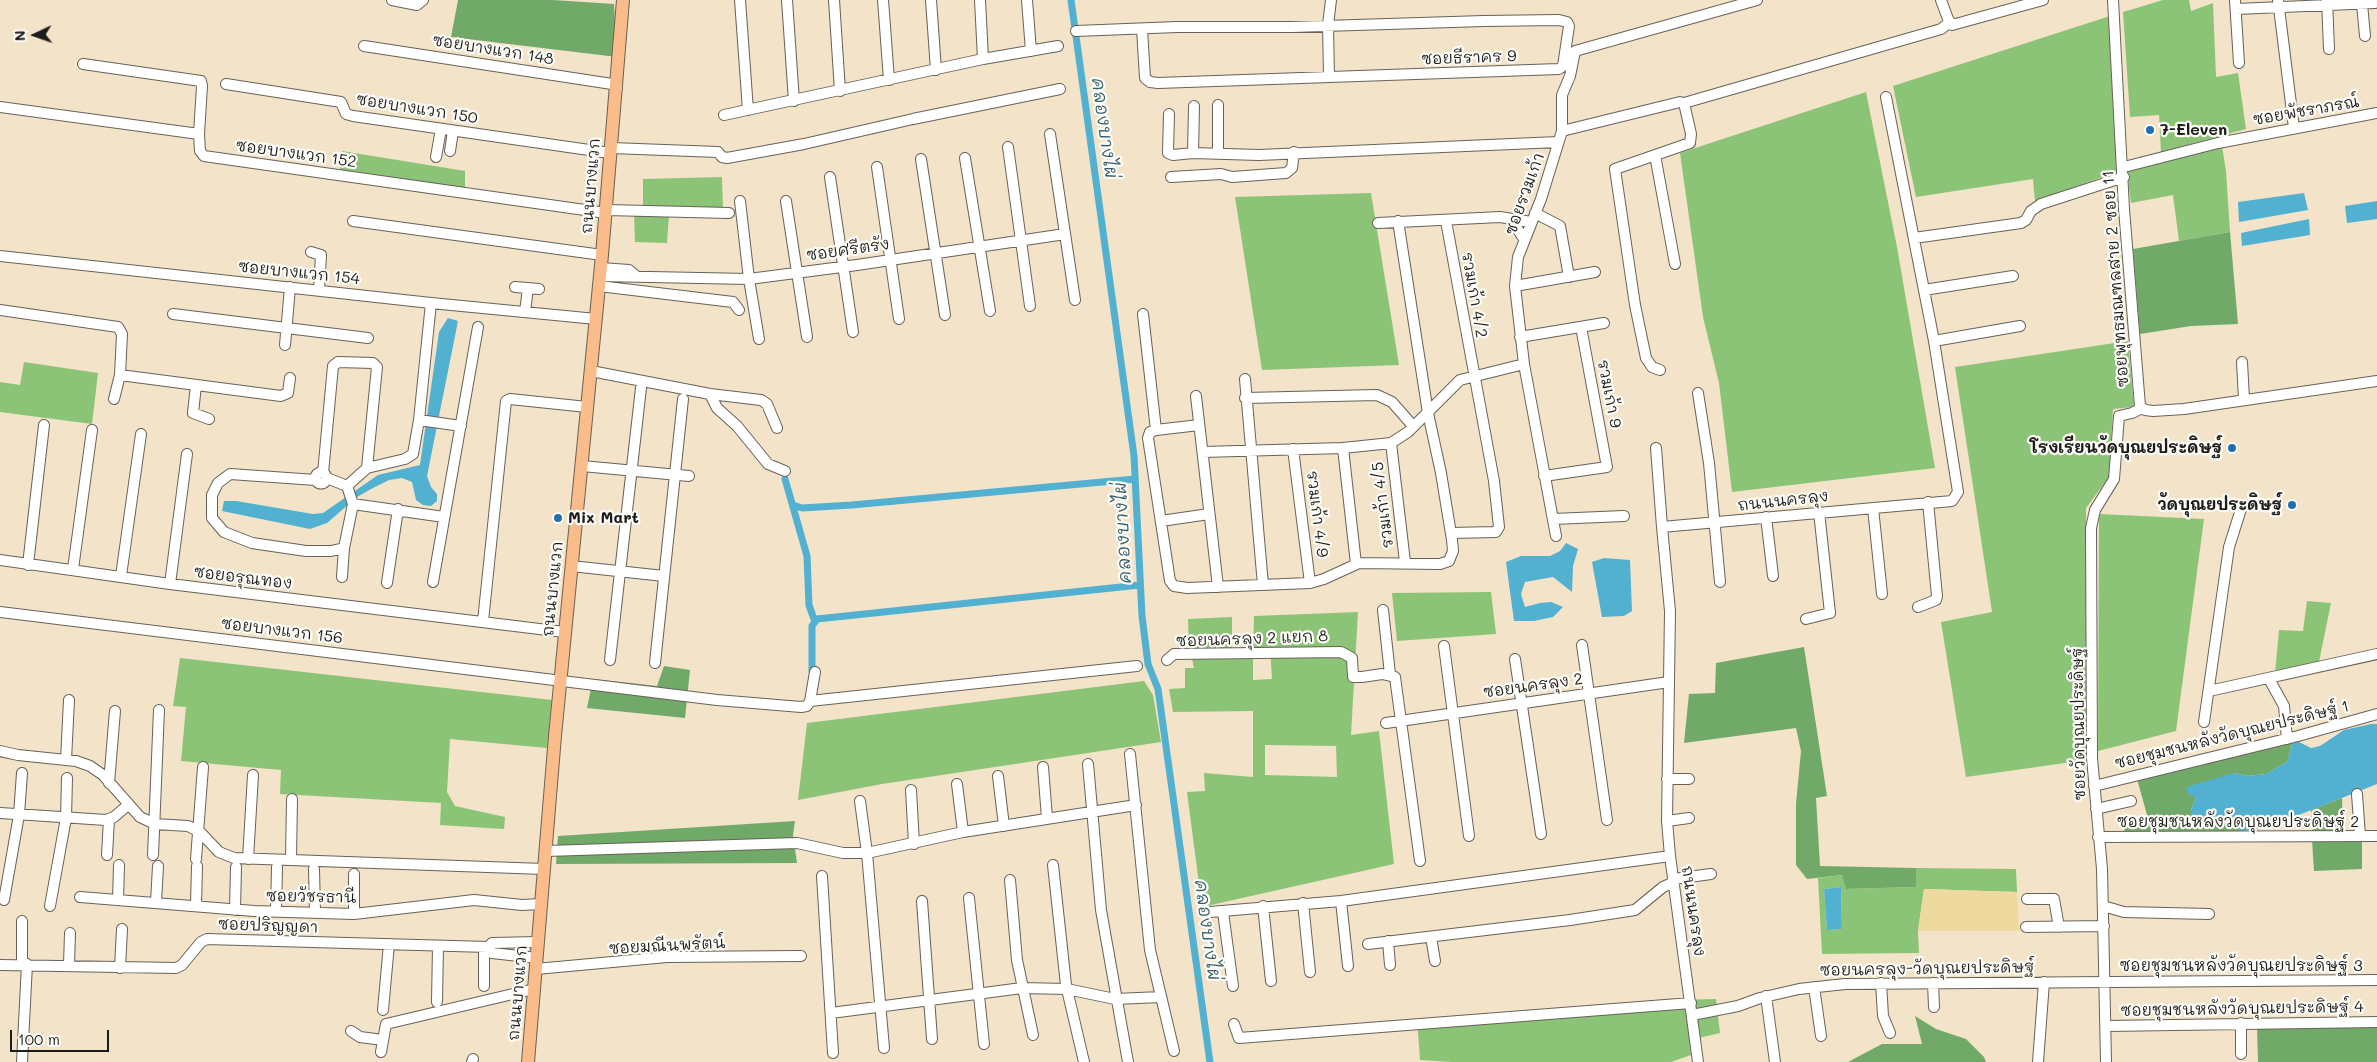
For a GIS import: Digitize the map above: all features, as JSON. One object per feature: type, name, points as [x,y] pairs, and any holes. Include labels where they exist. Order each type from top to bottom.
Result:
[{"type":"main road","name":"ถนนบางแวก","points":[[528,1062],[564,632],[600,277],[623,0]]},
{"type":"street","points":[[392,0],[417,6],[422,0]]},
{"type":"street","points":[[740,0],[748,110]]},
{"type":"street","points":[[786,0],[794,101]]},
{"type":"street","points":[[834,0],[840,91]]},
{"type":"street","points":[[883,0],[889,80]]},
{"type":"street","points":[[931,0],[936,70]]},
{"type":"street","points":[[980,0],[983,59]]},
{"type":"street","points":[[1028,0],[1031,51]]},
{"type":"street","points":[[1142,29],[1145,78],[1150,82],[1329,77],[1328,25],[1332,0]]},
{"type":"street","name":"ซอยรวมเก้า","points":[[1556,536],[1524,364],[1515,286],[1518,257],[1562,131],[1562,94],[1570,76],[1575,51],[1578,48],[1757,0]]},
{"type":"street","points":[[1941,0],[1952,25],[1958,25],[2044,0]]},
{"type":"street","name":"ซอยพุทธมณฑลสาย 2 ซอย 11","points":[[2113,0],[2138,393],[2142,408],[2145,410],[2168,410],[2377,381]]},
{"type":"street","points":[[2327,3],[2329,49]]},
{"type":"street","points":[[2239,63],[2236,5],[2367,3],[2365,36]]},
{"type":"street","points":[[2279,4],[2294,128]]},
{"type":"street","name":"ซอยธีราคร 9","points":[[1328,25],[1559,20],[1567,22],[1570,26],[1565,58],[1560,69],[1329,77]]},
{"type":"street","points":[[1660,370],[1652,367],[1646,358],[1635,305],[1614,175],[1615,169],[1619,166],[1690,143],[1691,134],[1684,103],[1942,29],[1950,22]]},
{"type":"street","points":[[1076,31],[1328,25]]},
{"type":"street","name":"ซอยบางแวก 148","points":[[364,46],[612,84],[617,88]]},
{"type":"street","points":[[724,115],[983,59],[1058,46]]},
{"type":"street","points":[[0,107],[199,134],[201,81],[83,64]]},
{"type":"street","name":"ซอยบางแวก 150","points":[[226,84],[339,102],[343,104],[346,114],[353,116],[454,131],[610,150],[718,152],[727,158],[804,144],[913,119],[1060,89]]},
{"type":"street","name":"ถนนนครลุง","points":[[1698,1062],[1667,821],[1670,611],[1662,527],[1952,501],[1958,492],[1934,340],[1886,97]]},
{"type":"street","points":[[1562,131],[1680,102]]},
{"type":"street","points":[[1218,105],[1218,153]]},
{"type":"street","points":[[1193,153],[1194,106]]},
{"type":"street","name":"ซอยพัชราภรณ์","points":[[2124,172],[2218,143],[2377,113]]},
{"type":"street","points":[[1169,114],[1168,154],[1173,155],[1193,153],[1259,155],[1558,142]]},
{"type":"street","points":[[436,157],[441,129]]},
{"type":"street","points":[[450,151],[454,131]]},
{"type":"street","name":"ซอยบางแวก 152","points":[[199,134],[200,151],[204,156],[606,211]]},
{"type":"street","points":[[1050,134],[1075,300]]},
{"type":"street","points":[[1008,147],[1030,306]]},
{"type":"street","points":[[1170,177],[1221,174],[1232,177],[1286,173],[1292,168],[1294,152]]},
{"type":"street","points":[[1654,155],[1675,264]]},
{"type":"street","points":[[965,158],[990,311]]},
{"type":"street","points":[[921,160],[945,315]]},
{"type":"street","points":[[877,168],[899,319]]},
{"type":"street","points":[[1914,238],[2022,223],[2031,211],[2040,204],[2124,172]]},
{"type":"street","points":[[830,177],[853,332]]},
{"type":"street","points":[[740,201],[749,279],[759,338]]},
{"type":"street","points":[[786,201],[807,336]]},
{"type":"street","points":[[606,211],[728,213]]},
{"type":"street","points":[[1378,223],[1500,217],[1511,219],[1533,218],[1560,226],[1570,277]]},
{"type":"street","points":[[1511,219],[1524,240]]},
{"type":"street","points":[[354,221],[602,255]]},
{"type":"street","points":[[1199,425],[1156,430],[1150,432],[1148,438],[1171,584],[1187,588],[1310,583],[1324,579],[1356,564],[1366,562],[1445,563],[1451,557],[1454,551],[1441,473],[1428,412],[1398,221]]},
{"type":"street","name":"รวมเก้า 4/2","points":[[1446,221],[1494,481],[1499,527],[1496,532],[1451,534]]},
{"type":"street","name":"ซอยศรีตรัง","points":[[600,277],[627,278],[635,275],[749,279],[843,268],[935,252],[1065,234]]},
{"type":"street","points":[[311,252],[321,255],[319,290]]},
{"type":"street","name":"ซอยบางแวก 154","points":[[0,256],[596,319]]},
{"type":"street","points":[[1515,286],[1596,272]]},
{"type":"street","points":[[1924,290],[2013,276]]},
{"type":"street","points":[[600,277],[733,302],[739,310]]},
{"type":"street","points":[[285,345],[290,287]]},
{"type":"street","points":[[515,287],[539,289]]},
{"type":"street","points":[[526,312],[528,288]]},
{"type":"street","points":[[367,468],[409,458],[415,447],[422,420],[431,303]]},
{"type":"street","points":[[0,310],[118,327],[122,334],[120,375],[114,399]]},
{"type":"street","points":[[173,314],[368,338]]},
{"type":"street","points":[[1143,314],[1156,430]]},
{"type":"street","points":[[1520,337],[1604,323]]},
{"type":"street","points":[[1934,340],[2020,326]]},
{"type":"street","points":[[433,582],[478,327]]},
{"type":"street","name":"รวมเก้า 9","points":[[1544,476],[1612,466],[1580,327]]},
{"type":"street","points":[[322,477],[333,366],[338,362],[373,363],[377,367],[367,468],[351,496],[342,577]]},
{"type":"street","points":[[2242,362],[2244,399]]},
{"type":"street","points":[[1203,452],[1344,448],[1391,443],[1428,412],[1456,382],[1474,375],[1524,364]]},
{"type":"street","points":[[591,371],[710,394],[764,401],[777,428]]},
{"type":"street","points":[[120,375],[281,396],[288,393],[290,378]]},
{"type":"street","points":[[1245,379],[1263,585]]},
{"type":"street","points":[[196,385],[193,413],[209,419]]},
{"type":"street","points":[[610,660],[640,388]]},
{"type":"street","points":[[1698,393],[1709,463],[1720,582]]},
{"type":"street","points":[[710,394],[718,408],[737,426],[768,464],[785,471]]},
{"type":"street","points":[[1246,398],[1377,395],[1392,402],[1413,426]]},
{"type":"street","points":[[1196,396],[1208,514],[1218,587]]},
{"type":"street","points":[[483,621],[506,402],[510,399],[587,407]]},
{"type":"street","points":[[655,663],[683,399]]},
{"type":"street","name":"ซอยวัดบุณยประดิษฐ์","points":[[2106,1062],[2107,1026],[2104,926],[2092,758],[2090,528],[2095,510],[2114,479],[2119,416],[2142,408]]},
{"type":"street","points":[[422,420],[461,426]]},
{"type":"street","points":[[28,564],[44,425]]},
{"type":"street","points":[[73,569],[92,430]]},
{"type":"street","points":[[121,576],[141,434]]},
{"type":"street","name":"รวมเก้า 4/5","points":[[1391,443],[1405,562]]},
{"type":"street","points":[[1344,448],[1356,564]]},
{"type":"street","points":[[1656,448],[1662,527]]},
{"type":"street","name":"รวมเก้า 4/9","points":[[1293,449],[1310,583]]},
{"type":"street","points":[[170,584],[186,454]]},
{"type":"street","points":[[582,466],[689,476]]},
{"type":"street","points":[[344,548],[321,552],[306,552],[252,543],[224,532],[212,518],[212,494],[218,483],[230,474],[322,477],[351,496],[398,509],[444,517]]},
{"type":"street","points":[[1918,606],[1936,600],[1937,596],[1928,502]]},
{"type":"street","points":[[2204,722],[2229,547],[2242,506]]},
{"type":"street","points":[[1873,508],[1882,594]]},
{"type":"street","points":[[387,583],[398,509]]},
{"type":"street","points":[[1806,619],[1830,613],[1819,512]]},
{"type":"street","points":[[1161,521],[1208,514]]},
{"type":"street","points":[[1552,519],[1624,516]]},
{"type":"street","points":[[1766,517],[1773,576]]},
{"type":"street","name":"ซอยอรุณทอง","points":[[0,560],[170,584],[564,632]]},
{"type":"street","points":[[571,566],[664,576]]},
{"type":"street","points":[[1384,610],[1390,674],[1394,677],[1420,861]]},
{"type":"street","name":"ซอยบางแวก 156","points":[[0,612],[767,705],[804,707],[810,701],[1136,666]]},
{"type":"street","points":[[1582,645],[1607,820]]},
{"type":"street","points":[[1444,646],[1462,768],[1469,836]]},
{"type":"street","name":"ซอยนครลุง 2 แยก 8","points":[[1167,660],[1174,654],[1341,652],[1352,658],[1351,675],[1353,676],[1390,674]]},
{"type":"street","points":[[2209,692],[2377,654]]},
{"type":"street","points":[[1515,659],[1541,834]]},
{"type":"street","points":[[810,701],[815,672]]},
{"type":"street","points":[[2269,679],[2284,706],[2287,739]]},
{"type":"street","name":"ซอยนครลุง 2","points":[[1386,723],[1669,682]]},
{"type":"street","points":[[66,760],[68,700]]},
{"type":"street","points":[[153,856],[159,710]]},
{"type":"street","points":[[109,783],[115,711]]},
{"type":"street","name":"ซอยชุมชนหลังวัดบุณยประดิษฐ์ 1","points":[[2094,786],[2287,739],[2377,714]]},
{"type":"street","points":[[0,751],[18,755],[66,760],[90,766],[109,783],[140,817],[154,824],[188,826],[198,831],[219,852],[234,858],[544,869]]},
{"type":"street","points":[[1130,754],[1150,950],[1174,1051]]},
{"type":"street","points":[[1088,764],[1101,910],[1128,1062]]},
{"type":"street","points":[[1042,767],[1047,818]]},
{"type":"street","points":[[196,905],[198,831],[203,768]]},
{"type":"street","points":[[4,900],[19,815],[22,773]]},
{"type":"street","points":[[248,858],[253,775]]},
{"type":"street","points":[[998,776],[1004,826]]},
{"type":"street","points":[[50,906],[66,818],[66,778]]},
{"type":"street","points":[[1667,779],[1689,779]]},
{"type":"street","points":[[957,784],[963,832]]},
{"type":"street","points":[[912,790],[914,844]]},
{"type":"street","points":[[2357,794],[2360,836]]},
{"type":"street","points":[[291,860],[292,799]]},
{"type":"street","points":[[860,801],[867,853],[884,1048]]},
{"type":"street","points":[[2096,809],[2131,801]]},
{"type":"street","points":[[0,813],[109,819],[128,805]]},
{"type":"street","points":[[546,851],[798,842],[843,853],[867,853],[963,832],[1136,805]]},
{"type":"street","points":[[1667,821],[1689,818]]},
{"type":"street","points":[[107,855],[109,819]]},
{"type":"street","name":"ซอยชุมชนหลังวัดบุณยประดิษฐ์ 2","points":[[2098,837],[2377,836]]},
{"type":"street","points":[[1210,912],[1341,901],[1670,856]]},
{"type":"street","points":[[118,900],[119,865]]},
{"type":"street","points":[[1053,865],[1067,989],[1084,1062]]},
{"type":"street","points":[[156,902],[158,866]]},
{"type":"street","points":[[236,867],[236,910]]},
{"type":"street","points":[[276,867],[276,911]]},
{"type":"street","points":[[314,869],[315,912]]},
{"type":"street","points":[[354,874],[354,914]]},
{"type":"street","points":[[1368,944],[1635,910],[1663,887],[1674,881],[1711,874]]},
{"type":"street","points":[[822,876],[833,1053]]},
{"type":"street","points":[[1010,880],[1017,960],[1033,1035]]},
{"type":"street","name":"ซอยวัชรธานี","points":[[80,897],[196,905],[236,910],[354,914],[474,900],[490,900],[507,904],[541,904]]},
{"type":"street","points":[[969,898],[984,1044]]},
{"type":"street","points":[[2027,899],[2054,899],[2059,927]]},
{"type":"street","points":[[922,901],[932,1039]]},
{"type":"street","points":[[1341,901],[1348,966]]},
{"type":"street","points":[[1303,903],[1310,972]]},
{"type":"street","points":[[1264,906],[1271,981]]},
{"type":"street","points":[[2103,906],[2124,912],[2209,914]]},
{"type":"street","points":[[1223,912],[1232,986]]},
{"type":"street","points":[[22,921],[25,964],[22,1062]]},
{"type":"street","points":[[2026,927],[2104,926]]},
{"type":"street","points":[[120,968],[122,929]]},
{"type":"street","points":[[69,965],[70,933]]},
{"type":"street","points":[[1431,937],[1435,960]]},
{"type":"street","name":"ซอยปริญญดา","points":[[0,965],[176,968],[182,966],[201,942],[208,939],[486,947],[492,944],[538,942]]},
{"type":"street","points":[[1388,941],[1390,965]]},
{"type":"street","points":[[384,1010],[389,944]]},
{"type":"street","points":[[437,1002],[438,946]]},
{"type":"street","points":[[484,986],[486,947]]},
{"type":"street","name":"ซอยปริญญดา","points":[[486,947],[492,953],[536,963]]},
{"type":"street","name":"ซอยมณีนพรัตน์","points":[[536,963],[667,958],[800,956]]},
{"type":"street","name":"ซอยชุมชนหลังวัดบุณยประดิษฐ์ 3","points":[[2106,981],[2377,980]]},
{"type":"street","name":"ซอยนครลุง-วัดบุณยประดิษฐ์","points":[[1692,1015],[1738,1006],[1766,996],[1814,987],[1881,983],[2106,981]]},
{"type":"street","points":[[2038,1062],[2044,982]]},
{"type":"street","points":[[1881,983],[1883,1016],[1890,1033]]},
{"type":"street","points":[[1933,983],[1934,1007]]},
{"type":"street","points":[[1814,987],[1821,1036]]},
{"type":"street","points":[[831,1013],[1022,988],[1067,989],[1117,999],[1161,997]]},
{"type":"street","points":[[381,1052],[386,1024],[534,989]]},
{"type":"street","points":[[1766,996],[1775,1062]]},
{"type":"street","points":[[1234,1024],[1239,1038],[1691,1003]]},
{"type":"street","name":"ซอยชุมชนหลังวัดบุณยประดิษฐ์ 4","points":[[2107,1026],[2377,1022]]},
{"type":"street","points":[[2241,1024],[2242,1054]]},
{"type":"street","points":[[351,1031],[360,1037],[383,1040]]},
{"type":"green space","points":[[458,0],[553,0],[614,4],[617,57],[451,37]]},
{"type":"green space","points":[[2163,0],[2189,0],[2191,11],[2213,3],[2216,77],[2238,73],[2246,129],[2161,152],[2159,115],[2130,117],[2123,12]]},
{"type":"green space","points":[[2110,16],[2118,171],[2035,202],[2033,179],[1916,197],[1893,86]]},
{"type":"green space","points":[[1866,92],[1897,247],[1935,468],[1732,492],[1719,383],[1703,317],[1680,153]]},
{"type":"green space","points":[[2222,146],[2226,171],[2230,232],[2179,241],[2173,195],[2131,203],[2127,172]]},
{"type":"green space","points":[[342,151],[465,171],[465,189],[340,171]]},
{"type":"green space","points":[[722,177],[723,208],[643,207],[643,179]]},
{"type":"green space","points":[[1371,193],[1399,365],[1262,370],[1235,197]]},
{"type":"green space","points":[[634,214],[669,215],[667,243],[635,242]]},
{"type":"green space","points":[[2230,232],[2238,324],[2191,326],[2140,334],[2133,249]]},
{"type":"green space","points":[[2128,341],[2134,407],[2113,409],[2109,477],[2086,508],[2086,760],[1966,777],[1941,622],[1992,612],[1955,367]]},
{"type":"green space","points":[[24,362],[98,373],[92,424],[0,412],[0,382],[20,385]]},
{"type":"green space","points":[[2099,514],[2204,519],[2176,731],[2098,751]]},
{"type":"green space","points":[[1491,592],[1496,634],[1397,641],[1392,593]]},
{"type":"green space","points":[[2307,601],[2331,603],[2319,662],[2275,673],[2279,630],[2303,631]]},
{"type":"green space","points":[[1358,612],[1351,735],[1379,731],[1394,864],[1202,907],[1187,792],[1205,791],[1204,773],[1253,777],[1253,711],[1173,712],[1169,689],[1185,688],[1185,668],[1194,668],[1192,659],[1253,659],[1253,680],[1272,679],[1270,648],[1253,649],[1254,616]],"holes":[[[1265,745],[1336,746],[1337,777],[1265,775]]]},
{"type":"green space","points":[[1232,617],[1232,650],[1189,649],[1188,619]]},
{"type":"green space","points":[[1804,647],[1827,796],[1816,798],[1820,866],[1916,868],[1916,887],[1846,889],[1842,875],[1807,879],[1796,865],[1796,804],[1801,751],[1796,728],[1684,743],[1689,694],[1715,693],[1716,663]]},
{"type":"green space","points":[[180,658],[552,700],[547,748],[450,739],[447,792],[455,806],[505,817],[504,829],[440,825],[441,803],[280,794],[281,770],[181,761],[186,707],[173,706]]},
{"type":"green space","points":[[664,666],[690,670],[685,718],[587,708],[593,679],[657,686]]},
{"type":"green space","points":[[1144,681],[1153,695],[1161,742],[882,784],[798,800],[807,723]]},
{"type":"green space","points":[[2293,742],[2287,762],[2266,774],[2248,776],[2234,773],[2196,797],[2191,810],[2206,827],[2225,822],[2242,831],[2125,834],[2124,828],[2149,822],[2137,779]]},
{"type":"green space","points":[[2342,798],[2343,831],[2313,833],[2311,810]]},
{"type":"green space","points":[[795,821],[793,835],[797,863],[556,864],[558,836]]},
{"type":"green space","points":[[2312,840],[2362,841],[2362,869],[2314,871]]},
{"type":"green space","points":[[1916,868],[2016,869],[2017,892],[1924,889],[1918,931],[1919,953],[1822,954],[1818,878],[1843,875],[1846,889],[1916,887]],"holes":[[[1841,887],[1842,929],[1827,930],[1824,889]]]},
{"type":"green space","points":[[1716,999],[1720,1033],[1690,1040],[1691,1055],[1671,1062],[1451,1062],[1420,1060],[1417,1019],[1670,1000]]},
{"type":"green space","points":[[1915,1016],[1936,1029],[1966,1039],[1984,1057],[1986,1062],[1848,1062],[1882,1044],[1922,1044]]},
{"type":"green space","points":[[2257,1027],[2377,1028],[2377,1062],[2258,1062]]},
{"type":"sand","points":[[1924,889],[2017,892],[2019,931],[1918,931]]},
{"type":"water","points":[[2304,193],[2308,210],[2239,222],[2238,202]]},
{"type":"water","points":[[2377,201],[2377,219],[2347,223],[2345,206]]},
{"type":"water","points":[[2309,219],[2310,235],[2242,246],[2241,233]]},
{"type":"water","points":[[448,318],[458,321],[427,476],[431,487],[437,494],[437,501],[431,506],[423,505],[416,500],[412,482],[402,478],[389,480],[371,489],[357,497],[327,523],[310,529],[222,511],[224,501],[236,501],[313,514],[323,513],[378,475],[420,465],[439,332]]},
{"type":"water","points":[[1566,543],[1578,549],[1573,566],[1572,592],[1553,577],[1525,582],[1521,594],[1525,607],[1551,602],[1563,607],[1553,617],[1534,621],[1514,621],[1506,562],[1521,556],[1550,556],[1560,551]]},
{"type":"water","points":[[1604,558],[1630,560],[1632,611],[1624,616],[1602,617],[1592,562]]},
{"type":"water","points":[[2377,724],[2377,784],[2266,828],[2242,831],[2225,822],[2206,827],[2193,823],[2191,810],[2196,797],[2189,795],[2186,787],[2234,773],[2248,776],[2266,774],[2287,762],[2293,742],[2299,742],[2311,748],[2320,746],[2344,730]]},
{"type":"water","points":[[1841,887],[1842,929],[1827,930],[1824,889]]},
{"type":"waterway","name":"คลองบางไผ่","points":[[1071,0],[1134,456],[1142,616],[1148,664],[1158,689],[1210,1062]]},
{"type":"waterway","points":[[785,479],[807,556],[809,605],[815,622]]},
{"type":"waterway","points":[[793,505],[802,508],[852,505],[1135,479]]},
{"type":"waterway","points":[[812,671],[812,626],[817,619],[1140,585]]},
{"type":"place","name":"7-Eleven","points":[[2150,130]]},
{"type":"place","name":"โรงเรียนวัดบุณยประดิษฐ์","points":[[2232,448]]},
{"type":"place","name":"วัดบุณยประดิษฐ์","points":[[2292,505]]},
{"type":"place","name":"Mix Mart","points":[[558,518]]}]
